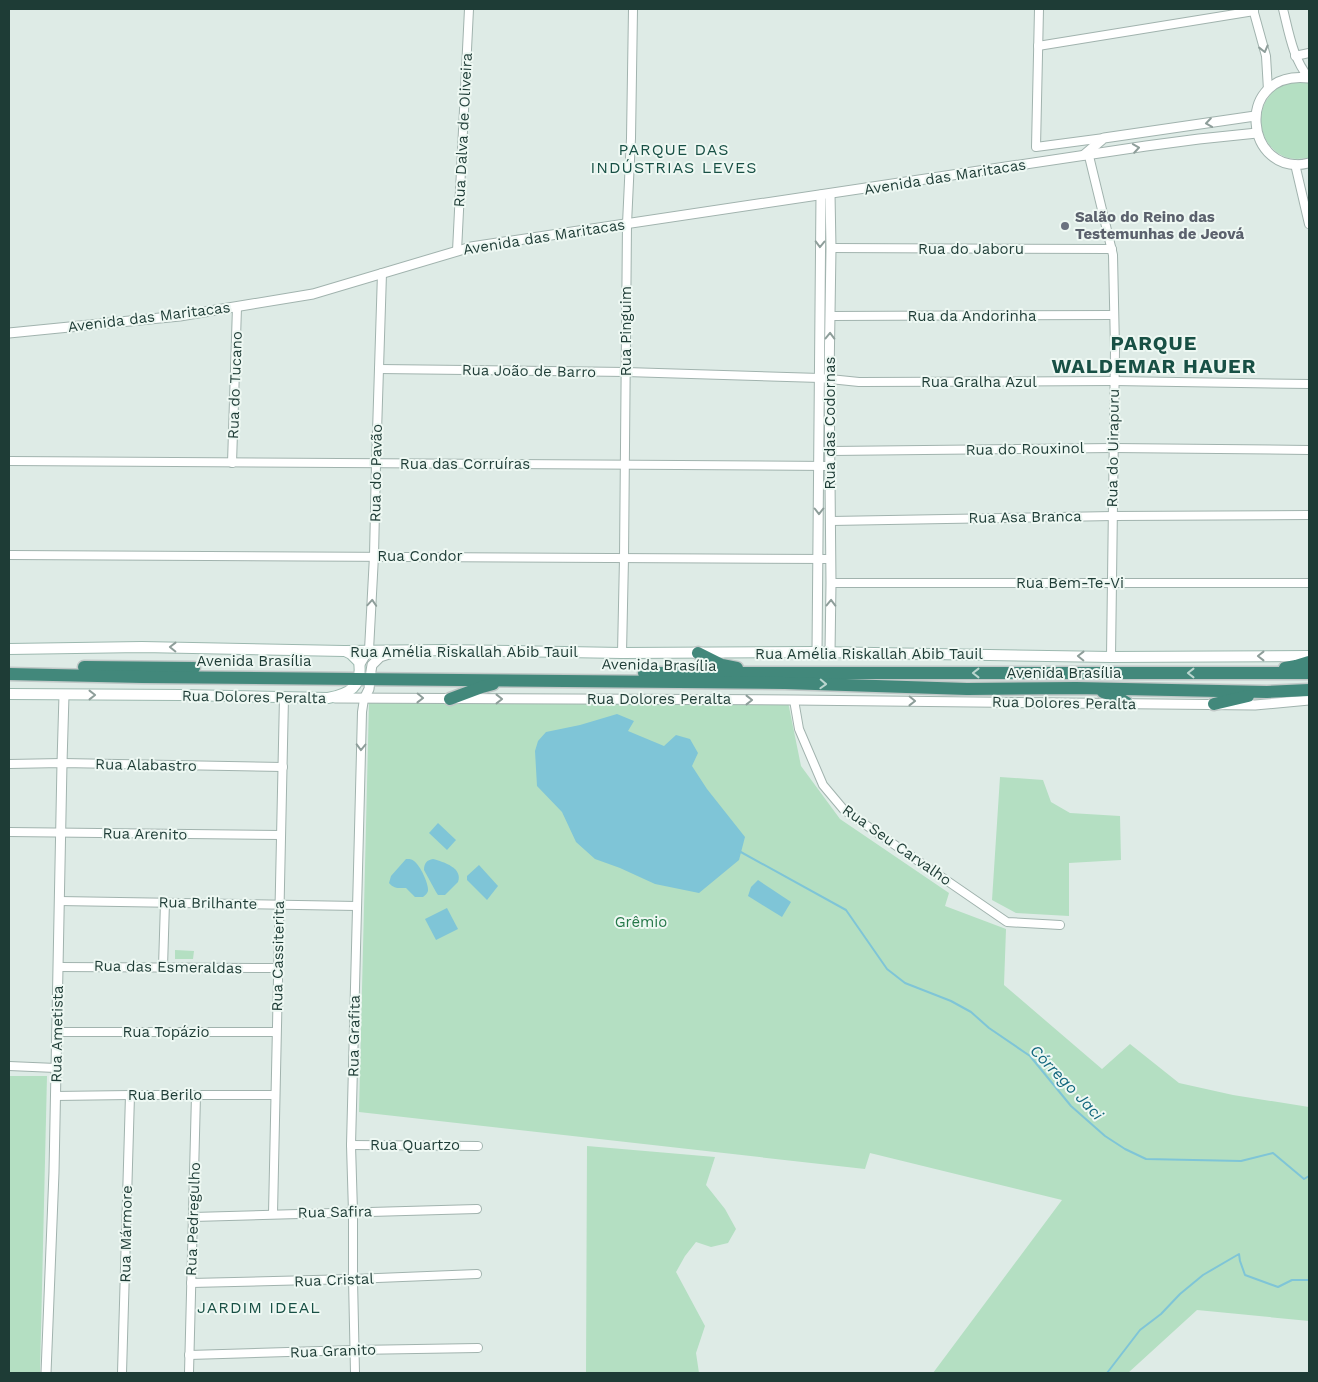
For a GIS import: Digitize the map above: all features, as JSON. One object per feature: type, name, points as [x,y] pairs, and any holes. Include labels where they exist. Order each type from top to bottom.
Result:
[{"type":"highway","points":[[698,653],[722,665],[774,674]]},
{"type":"highway","points":[[1226,673],[1296,666],[1309,662]]},
{"type":"highway","name":"Avenida Brasília","points":[[9,666],[530,680],[785,683],[967,689],[1076,688],[1267,692],[1309,690]]},
{"type":"highway","name":"Avenida Brasília","points":[[9,674],[142,677],[1309,673]]},
{"type":"highway","points":[[450,699],[482,687],[530,680]]},
{"type":"highway","points":[[1290,690],[1309,685]]},
{"type":"highway","points":[[1076,688],[1107,693],[1127,703]]},
{"type":"highway","points":[[1214,704],[1267,692]]},
{"type":"main road","name":"Rua Amélia Riskallah Abib Tauil","points":[[9,649],[142,647],[344,651],[830,652],[1111,657],[1309,656]]},
{"type":"main road","points":[[328,698],[342,695],[352,690],[365,675],[358,659],[344,651]]},
{"type":"main road","name":"Rua Dolores Peralta","points":[[9,694],[328,698]]},
{"type":"street","name":"Rua Dalva de Oliveira","points":[[458,250],[469,9]]},
{"type":"street","name":"Rua Pinguim","points":[[622,653],[627,224],[631,138],[633,9]]},
{"type":"street","points":[[1039,9],[1038,46],[1254,10],[1266,56],[1268,90]]},
{"type":"street","points":[[1284,9],[1296,56],[1302,70],[1309,78]]},
{"type":"street","name":"Avenida das Maritacas","points":[[1038,46],[1036,146],[1255,116]]},
{"type":"street","points":[[1296,56],[1309,53]]},
{"type":"street","points":[[1309,78],[1298,77],[1276,83],[1262,98],[1255,116],[1257,134],[1264,146],[1274,156],[1287,163],[1309,163]]},
{"type":"street","points":[[1191,126],[1193,140]]},
{"type":"street","name":"Avenida das Maritacas","points":[[9,333],[180,316],[313,294],[471,247],[1087,154],[1193,140],[1257,134]]},
{"type":"street","points":[[1087,154],[1104,138]]},
{"type":"street","name":"Rua do Uirapuru","points":[[1087,154],[1113,255],[1114,448],[1111,657]]},
{"type":"street","points":[[1294,164],[1309,224]]},
{"type":"street","name":"Rua das Codornas","points":[[817,652],[819,438],[831,295],[831,248],[826,194]]},
{"type":"street","name":"Rua das Codornas","points":[[826,194],[819,295],[831,451],[830,652]]},
{"type":"street","name":"Rua do Jaboru","points":[[831,248],[1112,249]]},
{"type":"street","name":"Rua do Pavão","points":[[365,675],[369,650],[374,556],[382,273]]},
{"type":"street","points":[[819,295],[831,295]]},
{"type":"street","name":"Rua do Tucano","points":[[232,463],[237,307]]},
{"type":"street","name":"Rua da Andorinha","points":[[830,316],[1114,315]]},
{"type":"street","name":"Rua João de Barro","points":[[379,369],[626,372],[825,378]]},
{"type":"street","name":"Rua Gralha Azul","points":[[825,378],[859,382],[1114,381],[1309,384]]},
{"type":"street","points":[[819,438],[830,438]]},
{"type":"street","name":"Rua do Rouxinol","points":[[831,451],[1114,448],[1309,450]]},
{"type":"street","name":"Rua das Corruíras","points":[[9,461],[831,466]]},
{"type":"street","name":"Rua Asa Branca","points":[[831,521],[1309,515]]},
{"type":"street","name":"Rua Condor","points":[[9,555],[831,559]]},
{"type":"street","name":"Rua Bem-Te-Vi","points":[[831,583],[1309,583]]},
{"type":"street","points":[[364,699],[365,675],[375,661],[380,657],[402,650]]},
{"type":"street","points":[[365,675],[375,692],[389,698]]},
{"type":"street","name":"Rua Ametista","points":[[46,1373],[54,1172],[64,695]]},
{"type":"street","name":"Rua Cassiterita","points":[[273,1214],[274,1096],[284,697]]},
{"type":"street","name":"Rua Dolores Peralta","points":[[328,698],[794,700],[1255,705],[1309,700]]},
{"type":"street","name":"Rua Grafita","points":[[355,1373],[351,1145],[362,712],[364,699]]},
{"type":"street","name":"Rua Seu Carvalho","points":[[794,700],[799,729],[823,785],[844,810],[1006,922],[1060,924]]},
{"type":"street","name":"Rua Alabastro","points":[[9,764],[283,767]]},
{"type":"street","name":"Rua Arenito","points":[[9,832],[281,835]]},
{"type":"street","name":"Rua Brilhante","points":[[59,901],[357,906]]},
{"type":"street","points":[[163,967],[164,902]]},
{"type":"street","name":"Rua das Esmeraldas","points":[[58,966],[278,968]]},
{"type":"street","name":"Rua Topázio","points":[[57,1032],[276,1032]]},
{"type":"street","points":[[9,1066],[56,1068]]},
{"type":"street","name":"Rua Mármore","points":[[122,1373],[130,1095]]},
{"type":"street","name":"Rua Pedregulho","points":[[189,1373],[196,1095]]},
{"type":"street","name":"Rua Berilo","points":[[56,1096],[274,1096]]},
{"type":"street","name":"Rua Quartzo","points":[[351,1145],[478,1146]]},
{"type":"street","name":"Rua Safira","points":[[193,1217],[477,1209]]},
{"type":"street","name":"Rua Cristal","points":[[191,1283],[477,1274]]},
{"type":"street","name":"Rua Granito","points":[[189,1355],[478,1348]]},
{"type":"green space","points":[[1309,81],[1309,158],[1296,159],[1286,157],[1275,151],[1264,136],[1261,119],[1262,110],[1272,92],[1279,86],[1289,82]]},
{"type":"green space","name":"Grêmio","points":[[369,702],[788,702],[801,766],[840,819],[949,893],[945,906],[1006,929],[1004,985],[1102,1069],[1130,1044],[1179,1083],[1233,1095],[1309,1107],[1309,1321],[1197,1310],[1128,1373],[933,1373],[1062,1200],[870,1153],[865,1169],[359,1112]]},
{"type":"green space","points":[[1000,777],[1043,780],[1051,802],[1070,813],[1120,816],[1121,860],[1069,863],[1069,916],[1016,913],[992,900]]},
{"type":"green space","points":[[175,950],[194,951],[193,959],[175,959]]},
{"type":"green space","points":[[9,1076],[47,1076],[40,1373],[9,1373]]},
{"type":"green space","points":[[587,1146],[715,1157],[706,1185],[725,1209],[736,1229],[728,1243],[711,1247],[696,1242],[676,1272],[705,1326],[696,1353],[699,1373],[586,1373]]},
{"type":"water","points":[[617,714],[634,721],[628,731],[664,746],[676,735],[690,739],[698,753],[692,766],[707,789],[745,837],[739,860],[699,893],[655,884],[595,859],[576,842],[562,812],[537,786],[535,751],[538,741],[546,732],[580,725]]},
{"type":"water","points":[[438,823],[456,840],[447,850],[429,833]]},
{"type":"water","points":[[406,859],[414,861],[424,875],[428,891],[423,897],[415,897],[406,888],[395,887],[389,883],[391,876]]},
{"type":"water","points":[[433,859],[452,866],[458,873],[458,882],[445,895],[438,895],[424,870],[426,862]]},
{"type":"water","points":[[479,865],[498,886],[487,900],[467,880],[467,876]]},
{"type":"water","points":[[758,880],[791,902],[782,917],[748,896],[751,887]]},
{"type":"water","points":[[447,908],[458,929],[436,940],[425,919]]},
{"type":"waterway","name":"Córrego Jaci","points":[[739,851],[846,910],[887,969],[905,983],[951,1001],[971,1012],[989,1028],[1030,1056],[1071,1106],[1105,1136],[1125,1149],[1146,1159],[1241,1161],[1273,1153],[1304,1179],[1309,1176]]},
{"type":"waterway","points":[[1107,1373],[1140,1330],[1161,1314],[1180,1294],[1203,1275],[1239,1254],[1245,1275],[1278,1287],[1292,1280],[1309,1280]]},
{"type":"place","name":"Salão do Reino das Testemunhas de Jeová","points":[[1065,226]]},
{"type":"district","name":"PARQUE DAS INDÚSTRIAS LEVES","points":[[674,158]]},
{"type":"district","name":"PARQUE WALDEMAR HAUER","points":[[1154,354]]},
{"type":"district","name":"JARDIM IDEAL","points":[[259,1307]]}]
